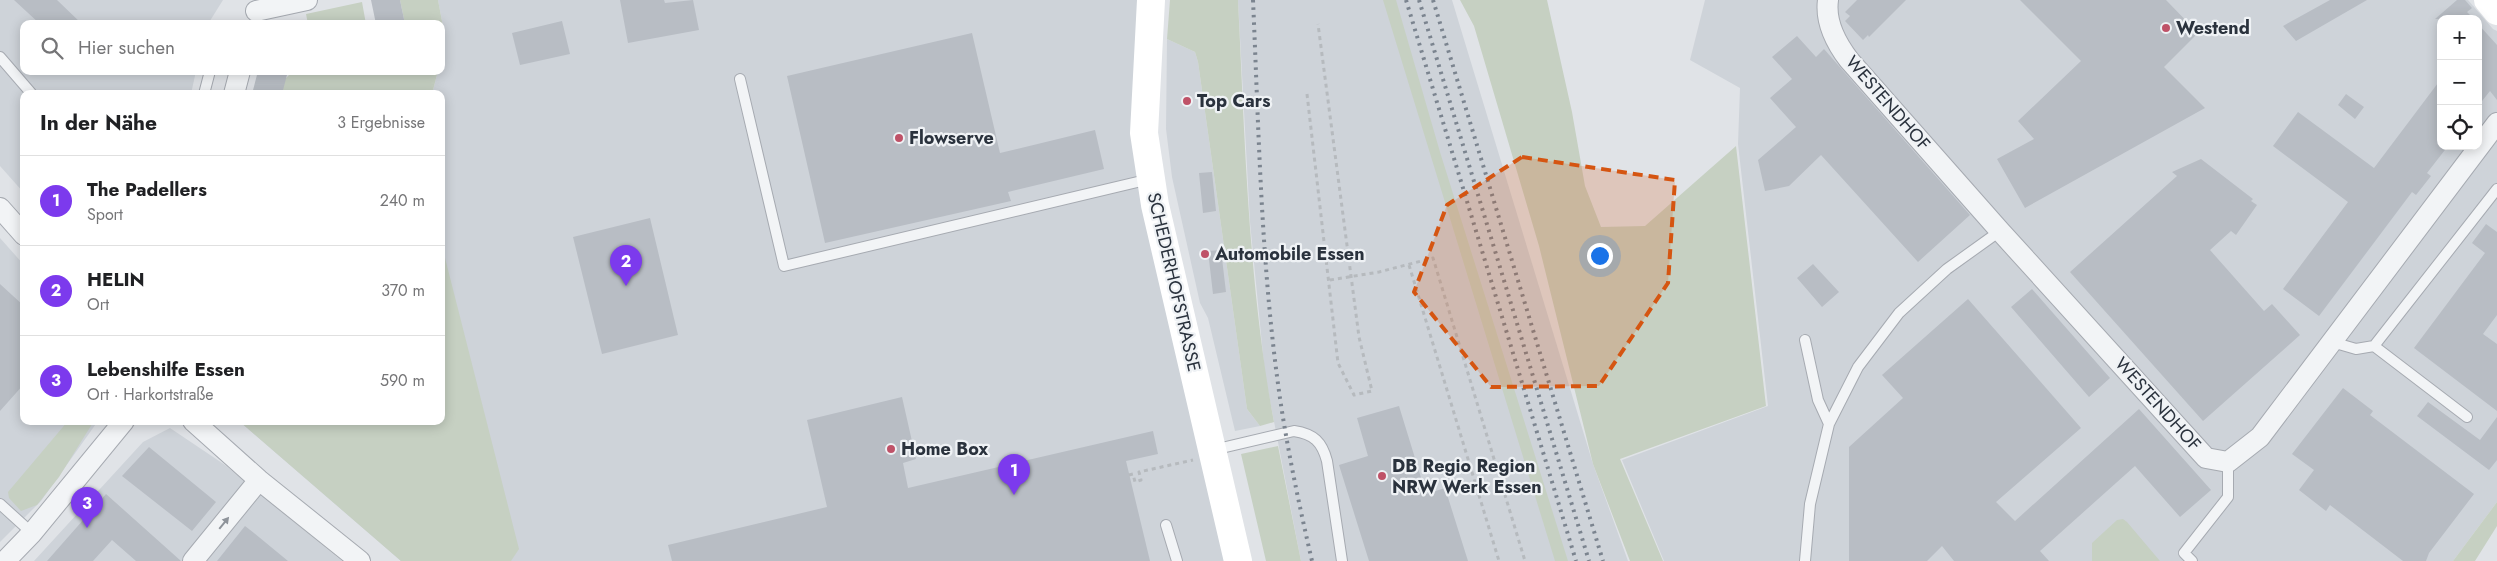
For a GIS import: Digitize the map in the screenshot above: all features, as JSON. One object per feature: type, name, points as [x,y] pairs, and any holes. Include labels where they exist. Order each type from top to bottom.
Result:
[{"type":"street","points":[[256,12],[307,0]]},
{"type":"street","name":"SCHEDERHOFSTRASSE","points":[[1151,0],[1144,133],[1151,179],[1236,561]]},
{"type":"street","name":"WESTENDHOF","points":[[1828,0],[1829,19],[1840,48],[2000,231],[2206,458],[2228,462]]},
{"type":"street","points":[[2488,0],[2497,11]]},
{"type":"street","points":[[235,90],[239,75]]},
{"type":"street","points":[[2228,462],[2260,437],[2497,124]]},
{"type":"street","points":[[0,208],[20,230]]},
{"type":"street","points":[[6,561],[32,533],[121,425]]},
{"type":"street","points":[[197,425],[259,480],[360,561]]},
{"type":"street","points":[[193,561],[259,480]]},
{"type":"lane","points":[[0,57],[28,90]]},
{"type":"lane","points":[[205,90],[209,75]]},
{"type":"lane","points":[[740,79],[784,266],[1151,179]]},
{"type":"lane","points":[[2332,342],[2356,349],[2374,346],[2497,189]]},
{"type":"lane","points":[[1804,561],[1810,504],[1829,424],[1858,367],[1899,313],[1947,269],[2000,231]]},
{"type":"lane","points":[[1805,340],[1818,400],[1829,424]]},
{"type":"lane","points":[[2374,346],[2467,417]]},
{"type":"lane","points":[[1212,450],[1294,431],[1306,432],[1316,438],[1323,448],[1327,461],[1342,561]]},
{"type":"lane","points":[[2192,561],[2184,553],[2228,497],[2228,462]]},
{"type":"lane","points":[[0,504],[32,533]]},
{"type":"lane","points":[[1166,526],[1177,561]]},
{"type":"path","points":[[1307,94],[1330,280],[1338,363],[1354,395],[1372,392],[1359,337],[1318,24]]},
{"type":"path","points":[[1330,280],[1409,265],[1432,258],[1525,561]]},
{"type":"path","points":[[1409,265],[1500,561]]},
{"type":"path","points":[[1129,475],[1133,474],[1135,482],[1141,480],[1139,472],[1174,464]]},
{"type":"highlighted area","points":[[1522,157],[1675,180],[1668,283],[1599,386],[1491,387],[1414,292],[1447,205]]},
{"type":"shaded area","points":[[0,0],[223,0],[210,20],[20,20],[20,75],[195,75],[192,90],[20,90],[20,188],[0,166]]},
{"type":"shaded area","points":[[438,0],[1144,0],[1136,133],[1229,561],[401,561],[244,425],[445,425],[445,90],[433,90],[437,75],[445,75],[445,20],[442,20]]},
{"type":"shaded area","points":[[1238,0],[1452,0],[1593,464],[1628,561],[1301,561],[1265,375],[1250,222]]},
{"type":"shaded area","points":[[1705,0],[2468,0],[2481,15],[2437,15],[2437,150],[2482,150],[2482,16],[2497,31],[2497,502],[2453,561],[1664,561],[1622,460],[1768,406],[1738,144],[1740,88],[1690,60]]},
{"type":"shaded area","points":[[1167,39],[1195,52],[1198,62],[1247,409],[1260,426],[1235,431],[1208,318],[1200,303],[1172,177],[1166,129]]},
{"type":"shaded area","points":[[0,238],[20,260],[20,425],[95,425],[41,501],[0,542]]},
{"type":"shaded area","points":[[170,428],[225,465],[342,561],[34,561],[143,442]]},
{"type":"green space","points":[[400,0],[438,0],[442,20],[404,20]]},
{"type":"green space","points":[[1170,0],[1238,0],[1253,265],[1265,370],[1274,422],[1260,426],[1247,409],[1198,62],[1195,52],[1167,39]]},
{"type":"green space","points":[[1383,0],[1396,0],[1440,152],[1568,561],[1555,561]]},
{"type":"green space","points":[[1460,0],[1547,0],[1572,112],[1585,186],[1601,227],[1645,226],[1736,146],[1766,406],[1620,459],[1663,561],[1630,561],[1593,464],[1539,246],[1474,26]]},
{"type":"green space","points":[[362,2],[365,20],[307,20],[306,14]]},
{"type":"green space","points":[[289,75],[437,75],[433,90],[282,90],[282,82]]},
{"type":"green space","points":[[445,258],[519,549],[511,561],[401,561],[244,425],[445,425]]},
{"type":"green space","points":[[65,425],[92,425],[59,477],[37,505],[21,511],[9,498],[8,492]]},
{"type":"green space","points":[[1278,446],[1301,561],[1266,561],[1241,454]]},
{"type":"green space","points":[[2497,502],[2497,526],[2475,561],[2453,561]]},
{"type":"green space","points":[[2123,519],[2160,561],[2092,561],[2092,543],[2117,520]]},
{"type":"building","points":[[14,0],[57,0],[78,20],[36,20]]},
{"type":"building","points":[[371,0],[400,0],[404,20],[375,20]]},
{"type":"building","points":[[620,0],[664,0],[665,3],[693,0],[699,30],[628,43]]},
{"type":"building","points":[[1857,0],[1906,0],[1869,37],[1868,35],[1863,40],[1845,21],[1850,16],[1845,12]]},
{"type":"building","points":[[2020,0],[2166,0],[2198,33],[2164,67],[2205,108],[2025,208],[1997,159],[2034,139],[2018,121],[2081,61]]},
{"type":"building","points":[[2330,0],[2367,0],[2296,41],[2283,26]]},
{"type":"building","points":[[2457,0],[2465,0],[2472,8],[2467,12],[2470,15],[2440,15]]},
{"type":"building","points":[[562,21],[570,54],[520,65],[512,33]]},
{"type":"building","points":[[2482,28],[2497,45],[2497,100],[2490,91],[2482,101]]},
{"type":"building","name":"Flowserve","points":[[972,33],[1000,153],[1095,130],[1104,169],[1008,192],[1011,201],[825,243],[787,76]]},
{"type":"building","points":[[1797,36],[1816,57],[1824,49],[1970,215],[1918,262],[1821,155],[1789,186],[1765,191],[1758,160],[1796,127],[1770,98],[1792,79],[1772,57]]},
{"type":"building","points":[[257,75],[287,75],[283,90],[253,90]]},
{"type":"building","points":[[2437,84],[2437,150],[2445,150],[2427,173],[2431,176],[2416,195],[2412,192],[2319,316],[2283,289],[2348,202],[2273,146],[2298,112],[2374,168]]},
{"type":"building","points":[[2346,94],[2364,107],[2355,119],[2338,105]]},
{"type":"building","points":[[2201,159],[2253,199],[2251,201],[2257,205],[2236,235],[2231,231],[2210,250],[2264,311],[2272,304],[2300,335],[2203,421],[2070,272],[2177,176],[2172,172]]},
{"type":"building","points":[[1212,172],[1216,211],[1203,213],[1199,173]]},
{"type":"building","points":[[650,218],[678,335],[602,354],[573,237]]},
{"type":"building","points":[[2486,224],[2497,232],[2497,315],[2483,334],[2497,344],[2497,411],[2414,348],[2485,253],[2472,243]]},
{"type":"building","points":[[1221,250],[1226,292],[1213,294],[1208,251]]},
{"type":"building","points":[[1813,264],[1839,292],[1822,307],[1797,278]]},
{"type":"building","points":[[0,284],[20,302],[20,388],[0,411]]},
{"type":"building","points":[[2032,289],[2110,378],[2089,397],[2011,307]]},
{"type":"building","points":[[1968,299],[2081,428],[1996,502],[2015,521],[2139,409],[2211,490],[2180,517],[2135,466],[2040,551],[2049,561],[1954,561],[1942,546],[1927,561],[1849,561],[1849,447],[1903,398],[1882,375]]},
{"type":"building","points":[[2343,388],[2373,411],[2370,415],[2474,494],[2429,553],[2426,561],[2403,561],[2330,505],[2326,511],[2299,490],[2314,470],[2292,454]]},
{"type":"building","points":[[902,397],[916,459],[903,463],[908,488],[1153,431],[1158,454],[1126,461],[1150,561],[672,561],[668,545],[827,507],[807,420]]},
{"type":"building","points":[[2428,402],[2480,440],[2497,417],[2497,460],[2489,470],[2417,416]]},
{"type":"building","name":"DB Regio Region NRW Werk Essen","points":[[1399,406],[1426,494],[1445,488],[1468,561],[1369,561],[1339,465],[1368,456],[1357,418]]},
{"type":"building","points":[[149,447],[216,502],[192,531],[122,476]]},
{"type":"building","points":[[106,494],[181,561],[136,561],[112,540],[93,561],[47,561]]},
{"type":"building","points":[[245,526],[254,533],[288,561],[217,561]]},
{"type":"railway","points":[[1253,0],[1265,253],[1274,355],[1288,444],[1312,561]]},
{"type":"railway","points":[[1406,0],[1576,561]]},
{"type":"railway","points":[[1419,0],[1589,561]]},
{"type":"railway","points":[[1433,0],[1603,561]]},
{"type":"place","name":"Westend","points":[[2166,28]]},
{"type":"place","name":"Top Cars","points":[[1187,101]]},
{"type":"place","name":"Flowserve","points":[[899,138]]},
{"type":"place","name":"Automobile Essen","points":[[1205,254]]},
{"type":"place","name":"HELIN","points":[[626,286]]},
{"type":"place","name":"Home Box","points":[[891,449]]},
{"type":"place","name":"DB Regio Region NRW Werk Essen","points":[[1382,476]]},
{"type":"place","name":"The Padellers","points":[[1014,495]]},
{"type":"place","name":"Lebenshilfe Essen","points":[[87,528]]}]
